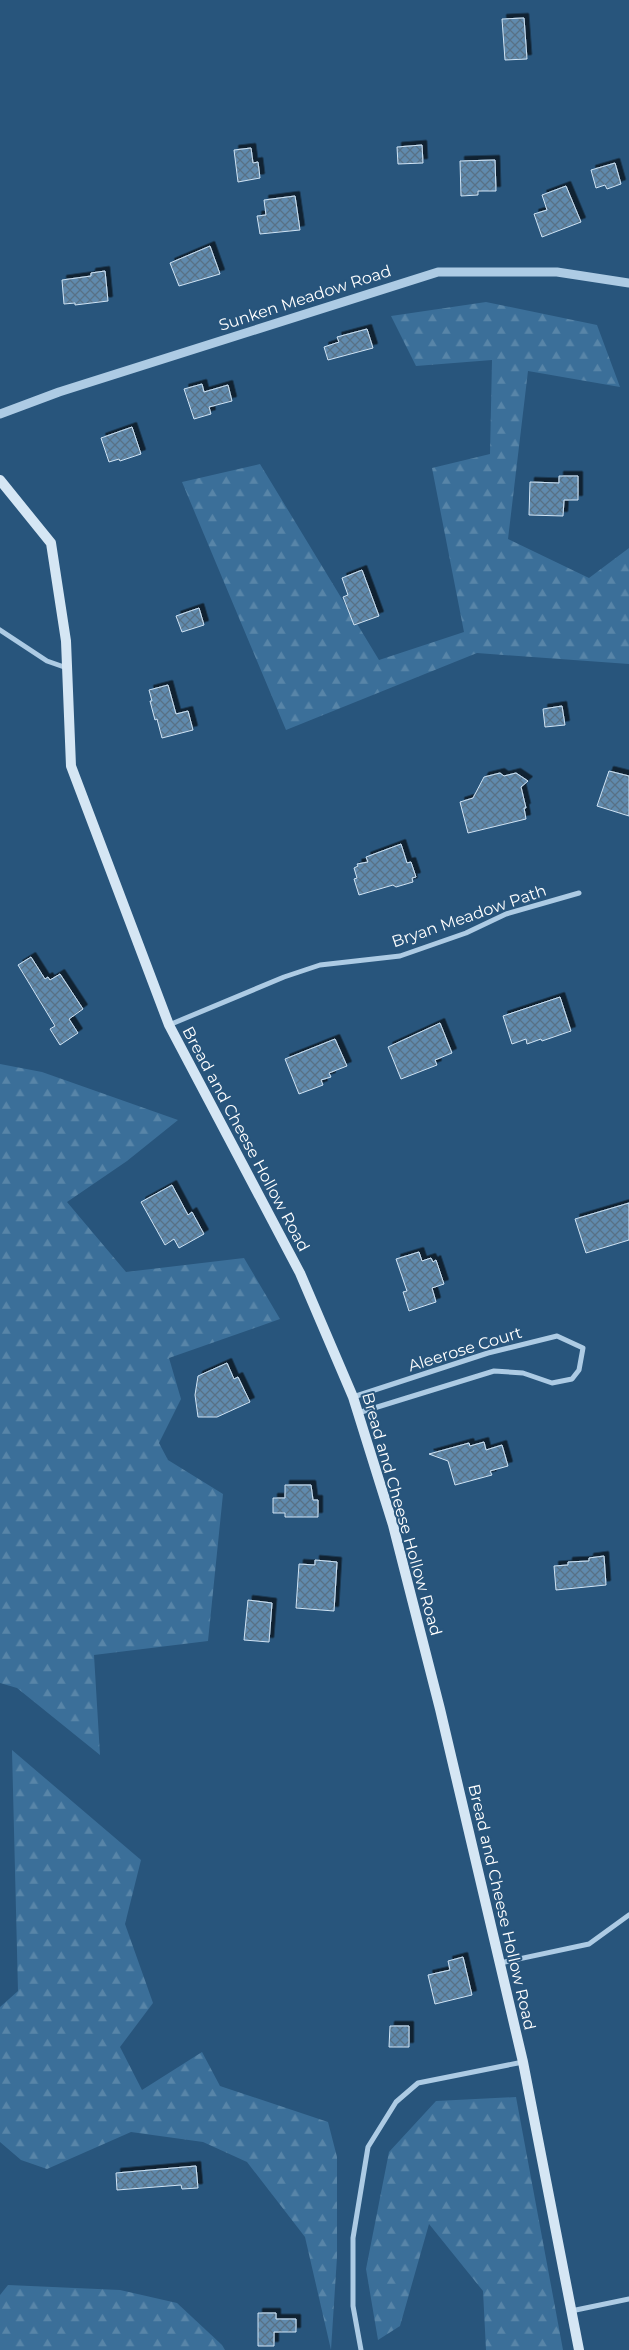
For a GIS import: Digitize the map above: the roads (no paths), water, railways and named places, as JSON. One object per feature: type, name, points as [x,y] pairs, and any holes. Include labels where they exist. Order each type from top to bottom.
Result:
[{"type":"main road","name":"Bread and Cheese Hollow Road","points":[[0,480],[51,543],[66,641],[71,766],[169,1025],[300,1273],[353,1397],[393,1525],[438,1700],[523,2062],[580,2350]]},
{"type":"street","name":"Sunken Meadow Road","points":[[0,414],[68,389],[438,272],[557,272],[629,283]]},
{"type":"street","points":[[0,630],[47,661],[67,668]]},
{"type":"street","name":"Bryan Meadow Path","points":[[169,1025],[284,977],[320,965],[400,956],[466,934],[506,914],[579,893]]},
{"type":"street","name":"Aleerose Court","points":[[353,1397],[488,1353],[557,1336],[583,1348],[579,1370],[572,1378],[552,1383],[523,1373],[494,1371],[358,1413]]},
{"type":"street","points":[[500,1963],[590,1944],[629,1915]]},
{"type":"street","points":[[361,2350],[353,2306],[354,2238],[368,2148],[396,2102],[418,2083],[523,2062]]},
{"type":"street","points":[[571,2311],[629,2299]]}]
